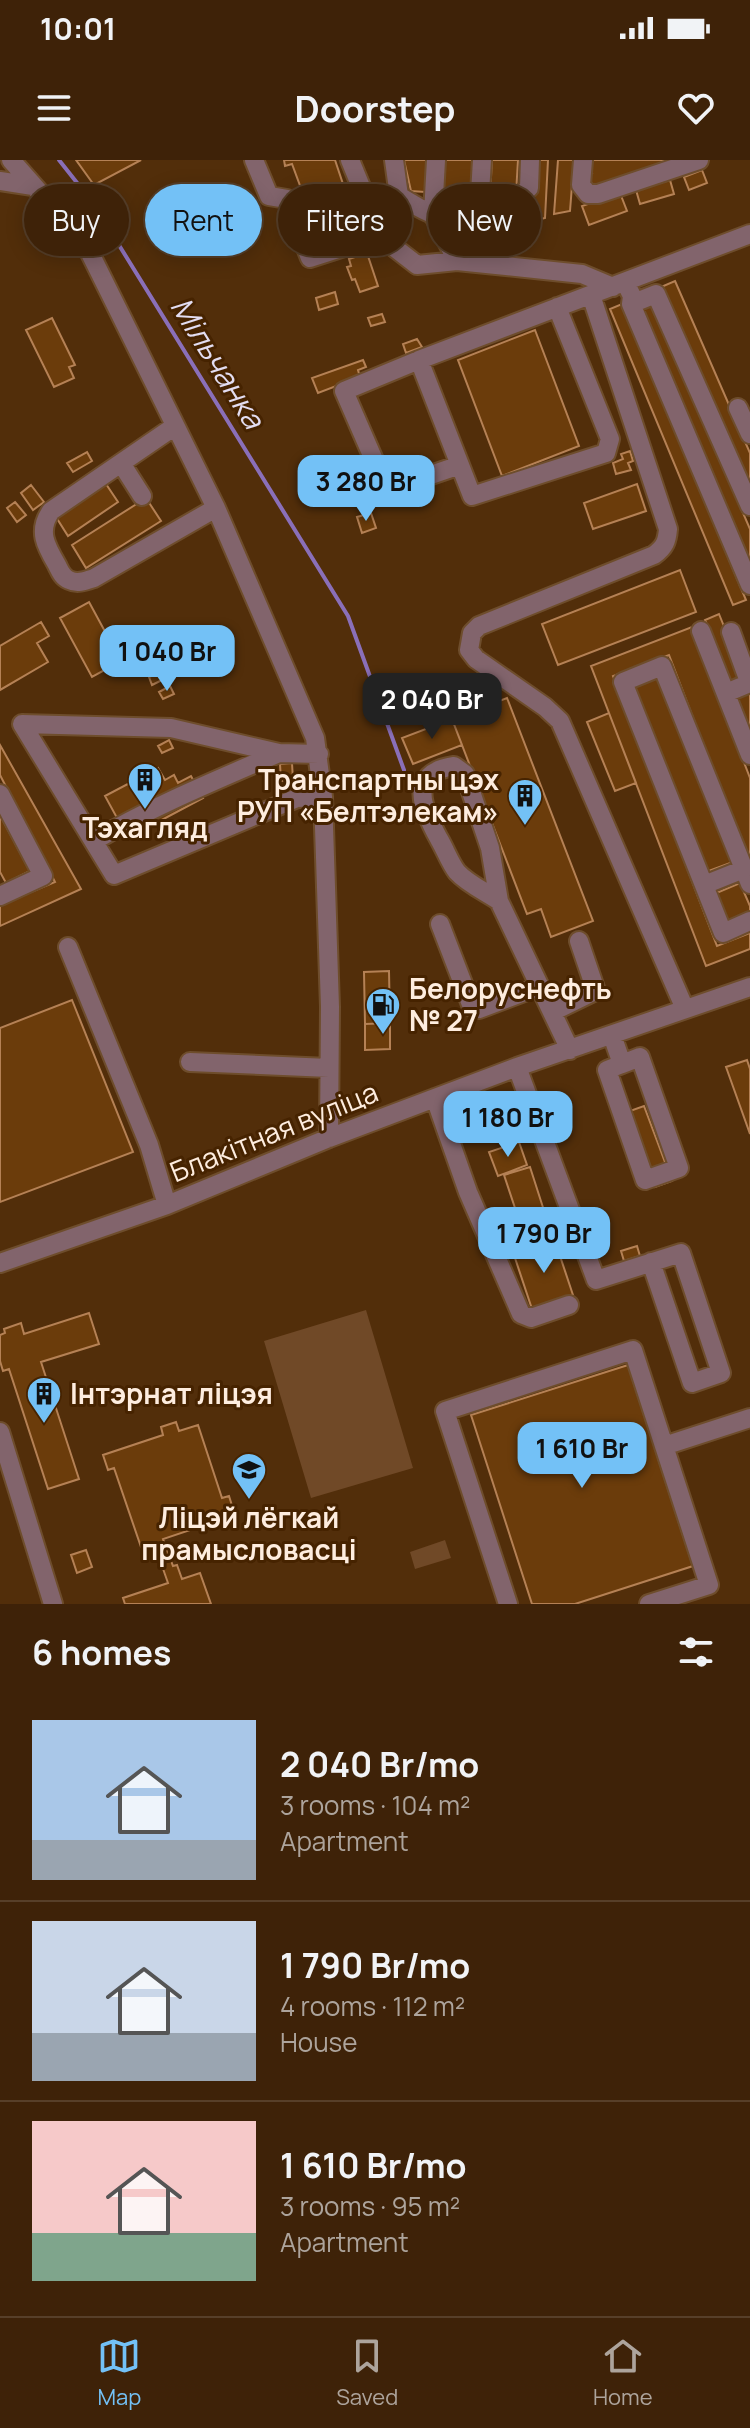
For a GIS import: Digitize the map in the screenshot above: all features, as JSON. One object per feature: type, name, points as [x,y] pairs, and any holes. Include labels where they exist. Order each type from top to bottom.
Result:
[{"type":"street","points":[[11,160],[31,184]]},
{"type":"street","points":[[254,160],[269,196],[278,198]]},
{"type":"street","points":[[350,160],[360,184]]},
{"type":"street","points":[[394,160],[399,196],[428,211]]},
{"type":"street","points":[[435,184],[436,160]]},
{"type":"street","points":[[481,184],[482,160]]},
{"type":"street","points":[[529,184],[530,160]]},
{"type":"street","points":[[583,160],[581,185],[588,194],[598,194],[699,160]]},
{"type":"street","points":[[0,181],[24,185]]},
{"type":"street","points":[[460,465],[387,490],[344,391],[750,234]]},
{"type":"street","points":[[91,256],[216,508],[315,738],[323,797],[330,1007],[329,1138]]},
{"type":"street","points":[[405,256],[417,265],[457,261],[582,274],[619,285],[632,296],[631,304],[750,585]]},
{"type":"street","points":[[454,256],[457,261]]},
{"type":"street","points":[[631,304],[656,294],[750,506]]},
{"type":"street","points":[[591,295],[668,529],[667,539],[663,548],[654,555],[479,626],[472,633],[469,650],[476,659],[560,721],[685,1009]]},
{"type":"street","points":[[419,360],[472,496],[606,453],[610,439],[557,307]]},
{"type":"street","points":[[738,408],[750,434]]},
{"type":"street","points":[[175,426],[51,511],[45,520],[45,544],[64,577],[72,581],[94,578],[216,508]]},
{"type":"street","points":[[121,463],[142,496]]},
{"type":"street","points":[[701,631],[750,755]]},
{"type":"street","points":[[726,693],[745,685],[748,679],[731,632]]},
{"type":"street","points":[[704,885],[747,877],[662,666],[623,682],[723,933],[750,921]]},
{"type":"street","points":[[319,754],[279,753],[171,728],[22,724],[114,875],[297,798],[323,797]]},
{"type":"street","points":[[94,841],[198,788],[279,753]]},
{"type":"street","points":[[499,901],[456,871],[426,814],[422,789],[435,771],[454,766],[465,774],[490,848],[499,901],[570,1050]]},
{"type":"street","points":[[0,794],[43,876],[1,892]]},
{"type":"street","points":[[440,924],[472,1007],[479,1009],[540,986]]},
{"type":"street","points":[[552,1012],[593,992],[595,988],[579,941]]},
{"type":"street","points":[[68,947],[149,1145],[167,1205]]},
{"type":"street","name":"Блакітная вуліца","points":[[2,1255],[167,1205],[329,1138],[517,1067],[750,987]]},
{"type":"street","points":[[612,1035],[622,1064]]},
{"type":"street","points":[[640,1057],[673,1152],[632,1143],[607,1070],[640,1057]]},
{"type":"street","points":[[190,1062],[329,1068]]},
{"type":"street","points":[[517,1067],[596,1280],[651,1262],[681,1253],[721,1373],[692,1383],[651,1262]]},
{"type":"street","points":[[435,1098],[468,1192],[521,1314],[531,1318],[569,1305]]},
{"type":"street","points":[[632,1143],[661,1118]]},
{"type":"street","points":[[508,1604],[445,1411],[633,1350],[709,1585],[649,1604]]},
{"type":"street","points":[[664,1446],[750,1418]]},
{"type":"street","points":[[0,1432],[53,1604]]},
{"type":"shaded area","points":[[366,1310],[413,1468],[311,1498],[264,1341]]},
{"type":"shaded area","points":[[445,1540],[451,1558],[415,1569],[410,1552]]},
{"type":"building","points":[[76,160],[141,160],[96,184]]},
{"type":"building","points":[[284,160],[335,160],[343,184],[299,184],[292,164],[285,166]]},
{"type":"building","points":[[404,160],[427,160],[425,192],[412,191],[412,184],[409,184]]},
{"type":"building","points":[[443,160],[474,160],[473,184],[441,184]]},
{"type":"building","points":[[492,160],[518,160],[517,184],[491,184]]},
{"type":"building","points":[[536,160],[548,160],[545,218],[541,219],[541,184],[535,184]]},
{"type":"building","points":[[558,160],[574,160],[570,211],[554,214]]},
{"type":"building","points":[[673,160],[591,189],[587,174],[592,173],[589,161]]},
{"type":"building","points":[[702,170],[707,183],[689,190],[684,177]]},
{"type":"building","points":[[670,180],[674,194],[640,204],[636,190]]},
{"type":"building","points":[[620,193],[627,211],[589,225],[582,206]]},
{"type":"building","points":[[368,256],[378,286],[360,292],[347,267],[351,266],[349,259]]},
{"type":"building","points":[[675,281],[750,453],[750,492],[661,287]]},
{"type":"building","points":[[335,292],[338,304],[319,310],[316,298]]},
{"type":"building","points":[[651,300],[750,529],[750,561],[640,304]]},
{"type":"building","points":[[622,304],[746,600],[733,605],[610,309]]},
{"type":"building","points":[[382,314],[385,322],[371,326],[368,318]]},
{"type":"building","points":[[52,318],[75,365],[69,367],[74,378],[54,387],[26,330]]},
{"type":"building","points":[[535,330],[579,446],[502,476],[458,360]]},
{"type":"building","points":[[417,339],[422,347],[406,353],[403,344]]},
{"type":"building","points":[[363,360],[366,367],[358,370],[360,377],[318,393],[312,378]]},
{"type":"building","points":[[630,451],[633,461],[628,463],[631,470],[616,474],[613,463],[623,459],[621,454]]},
{"type":"building","points":[[87,452],[92,461],[73,472],[67,463]]},
{"type":"building","points":[[106,484],[118,502],[68,536],[56,517]]},
{"type":"building","points":[[637,484],[646,511],[593,529],[584,503]]},
{"type":"building","points":[[31,485],[44,502],[33,510],[21,493]]},
{"type":"building","points":[[146,498],[161,521],[86,568],[72,545]]},
{"type":"building","points":[[15,502],[26,515],[17,522],[7,508]]},
{"type":"building","points":[[371,513],[376,528],[362,533],[357,517]]},
{"type":"building","points":[[680,570],[696,612],[558,665],[542,624]]},
{"type":"building","points":[[89,602],[121,661],[92,677],[60,618]]},
{"type":"building","points":[[719,614],[746,681],[732,686],[705,620]]},
{"type":"building","points":[[41,622],[49,636],[37,643],[48,662],[0,690],[0,646]]},
{"type":"building","points":[[692,627],[750,778],[750,867],[669,655],[613,676],[717,946],[750,933],[750,949],[706,966],[591,666]]},
{"type":"building","points":[[149,650],[156,664],[145,670],[138,656]]},
{"type":"building","points":[[160,672],[164,679],[152,685],[149,677]]},
{"type":"building","points":[[659,677],[733,862],[706,872],[632,687]]},
{"type":"building","points":[[170,686],[174,694],[163,699],[159,692]]},
{"type":"building","points":[[750,687],[750,732],[734,693]]},
{"type":"building","name":"Транспартны цэх РУП «Белтэлекам»","points":[[507,698],[593,921],[551,937],[541,909],[527,914],[452,719]]},
{"type":"building","points":[[609,713],[636,783],[615,791],[587,722]]},
{"type":"building","points":[[452,719],[462,745],[413,764],[402,738]]},
{"type":"building","points":[[169,740],[173,748],[162,753],[158,746]]},
{"type":"building","points":[[0,745],[81,889],[0,926],[0,905],[55,882],[0,775]]},
{"type":"building","points":[[292,763],[293,780],[281,781],[280,764]]},
{"type":"building","name":"Тэхагляд","points":[[158,768],[165,780],[174,775],[178,783],[191,776],[203,798],[128,838],[105,796]]},
{"type":"building","points":[[0,815],[30,871],[6,883],[0,872]]},
{"type":"building","points":[[740,883],[750,913],[726,923],[714,894]]},
{"type":"building","points":[[389,971],[390,1023],[365,1024],[364,972]]},
{"type":"building","points":[[72,1000],[133,1152],[0,1202],[0,1028]]},
{"type":"building","points":[[390,1023],[390,1049],[365,1050],[365,1024]]},
{"type":"building","points":[[747,1060],[750,1069],[750,1134],[726,1067]]},
{"type":"building","points":[[644,1106],[672,1181],[655,1187],[627,1112]]},
{"type":"building","points":[[519,1142],[527,1165],[498,1176],[489,1152]]},
{"type":"building","points":[[530,1167],[548,1223],[506,1237],[499,1216],[516,1211],[504,1175]]},
{"type":"building","points":[[557,1221],[562,1236],[524,1249],[519,1234]]},
{"type":"building","points":[[555,1241],[573,1295],[532,1309],[514,1255]]},
{"type":"building","points":[[637,1246],[640,1256],[624,1261],[621,1251]]},
{"type":"building","name":"Інтэрнат ліцэя","points":[[89,1313],[99,1344],[41,1362],[79,1479],[48,1489],[9,1369],[3,1371],[0,1335],[5,1333],[4,1329],[21,1323],[24,1334]]},
{"type":"building","points":[[628,1365],[693,1566],[575,1604],[532,1604],[471,1415]]},
{"type":"building","name":"Ліцэй лёгкай прамысловасці","points":[[176,1422],[179,1431],[198,1425],[222,1498],[229,1496],[235,1515],[163,1539],[173,1566],[177,1565],[182,1579],[200,1573],[211,1604],[125,1604],[123,1598],[168,1583],[154,1543],[141,1547],[114,1468],[108,1470],[103,1455],[163,1435],[161,1427]]},
{"type":"building","points":[[86,1550],[92,1567],[77,1573],[71,1555]]},
{"type":"waterway","name":"Мільчанка","points":[[59,160],[93,203],[348,616],[404,770]]},
{"type":"place","name":"Тэхагляд","points":[[145,811]]},
{"type":"place","name":"Транспартны цэх РУП «Белтэлекам»","points":[[525,827]]},
{"type":"place","name":"Белоруснефть № 27","points":[[383,1036]]},
{"type":"place","name":"Інтэрнат ліцэя","points":[[44,1425]]},
{"type":"place","name":"Ліцэй лёгкай прамысловасці","points":[[249,1501]]}]
